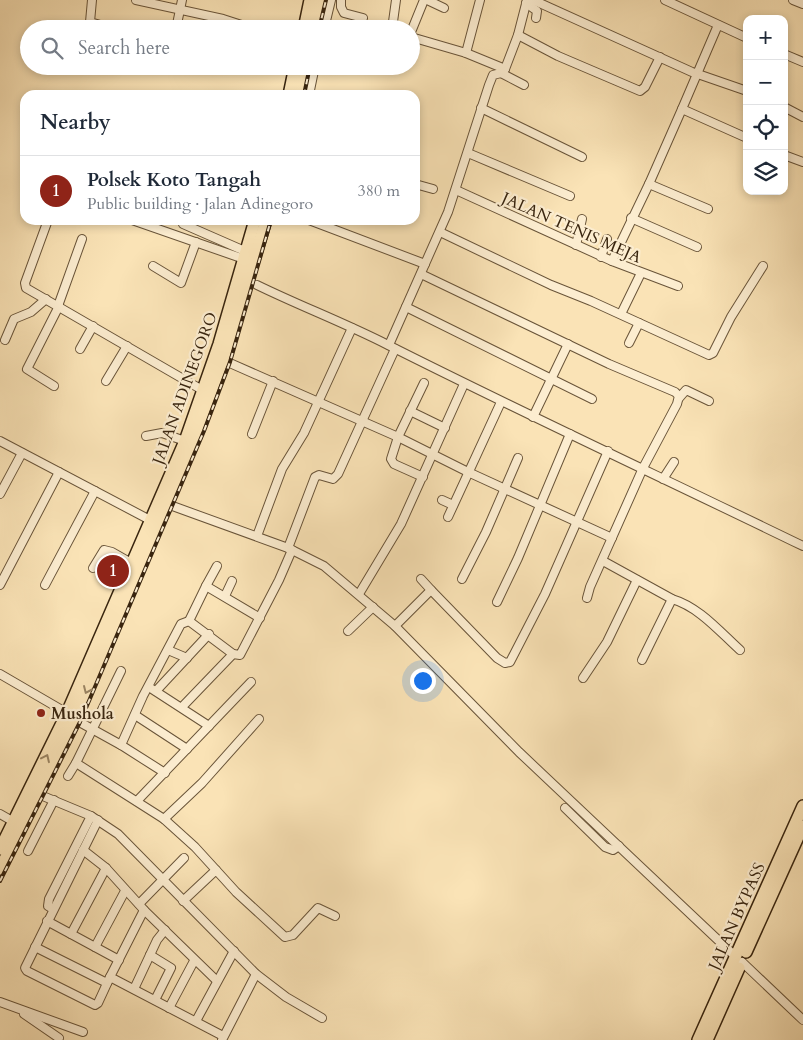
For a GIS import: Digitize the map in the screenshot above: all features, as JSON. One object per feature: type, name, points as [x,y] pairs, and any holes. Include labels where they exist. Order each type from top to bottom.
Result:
[{"type":"highway","points":[[306,20],[310,0]]},
{"type":"highway","points":[[315,20],[319,0]]},
{"type":"highway","points":[[290,90],[293,75]]},
{"type":"highway","points":[[299,90],[303,75]]},
{"type":"highway","points":[[0,869],[38,794],[70,716],[167,504],[223,360],[254,225]]},
{"type":"highway","points":[[246,263],[264,225]]},
{"type":"highway","name":"JALAN ADINEGORO","points":[[70,716],[204,391],[241,288]]},
{"type":"highway","points":[[0,849],[70,716]]},
{"type":"highway","name":"JALAN BYPASS","points":[[707,1040],[803,806]]},
{"type":"highway","name":"JALAN BYPASS","points":[[698,1040],[803,826]]},
{"type":"street","points":[[90,20],[92,0]]},
{"type":"street","points":[[136,0],[220,20]]},
{"type":"street","points":[[178,20],[182,0]]},
{"type":"street","points":[[326,20],[331,0]]},
{"type":"street","points":[[342,0],[340,7],[344,13],[363,18]]},
{"type":"street","points":[[393,20],[396,0]]},
{"type":"street","points":[[416,20],[425,0],[444,8]]},
{"type":"street","points":[[466,53],[480,0]]},
{"type":"street","points":[[665,0],[743,36]]},
{"type":"street","points":[[794,0],[803,4]]},
{"type":"street","points":[[529,1],[537,12],[536,18]]},
{"type":"street","points":[[190,621],[233,654],[238,655],[242,652],[260,618],[290,549],[315,477],[321,475],[333,479],[337,476],[392,347],[424,264],[440,232],[456,190],[493,75],[503,71],[518,35],[529,1]]},
{"type":"street","points":[[529,1],[697,74],[743,90]]},
{"type":"street","points":[[612,261],[649,184],[718,25]]},
{"type":"street","points":[[518,35],[558,56],[640,91],[645,88],[660,57]]},
{"type":"street","points":[[420,40],[466,53],[503,71],[524,85]]},
{"type":"street","points":[[788,56],[803,62]]},
{"type":"street","points":[[310,90],[313,75]]},
{"type":"street","points":[[481,108],[582,157]]},
{"type":"street","points":[[682,108],[743,136]]},
{"type":"street","points":[[788,109],[803,117]]},
{"type":"street","points":[[468,153],[570,196]]},
{"type":"street","points":[[788,156],[803,162]]},
{"type":"street","points":[[649,184],[708,209]]},
{"type":"street","points":[[420,185],[433,189]]},
{"type":"street","name":"JALAN TENIS MEJA","points":[[456,190],[612,261],[678,286]]},
{"type":"street","points":[[631,218],[697,247]]},
{"type":"street","points":[[576,245],[582,219]]},
{"type":"street","points":[[46,225],[25,283],[28,290],[204,391]]},
{"type":"street","points":[[147,225],[196,242],[246,263]]},
{"type":"street","points":[[184,225],[246,263]]},
{"type":"street","points":[[322,225],[424,264]]},
{"type":"street","points":[[440,232],[551,285],[711,354],[731,317],[763,266]]},
{"type":"street","points":[[54,386],[27,369],[58,306],[82,239]]},
{"type":"street","points":[[601,256],[607,239]]},
{"type":"street","points":[[153,266],[181,283],[196,242]]},
{"type":"street","points":[[621,314],[641,273]]},
{"type":"street","points":[[421,274],[568,344],[675,392],[679,398]]},
{"type":"street","points":[[257,285],[392,347],[501,402],[608,451],[803,546]]},
{"type":"street","points":[[5,340],[14,319],[31,312],[46,299]]},
{"type":"street","points":[[406,307],[592,399]]},
{"type":"street","points":[[629,343],[639,323]]},
{"type":"street","points":[[80,349],[93,326]]},
{"type":"street","points":[[257,536],[282,469],[296,449],[352,328]]},
{"type":"street","points":[[533,417],[568,344]]},
{"type":"street","points":[[106,382],[127,346]]},
{"type":"street","points":[[223,360],[318,400],[540,506],[612,538]]},
{"type":"street","points":[[252,434],[274,381]]},
{"type":"street","points":[[423,477],[392,462],[392,452],[424,383]]},
{"type":"street","points":[[359,594],[392,542],[434,454],[464,384]]},
{"type":"street","points":[[587,598],[590,587],[643,468],[679,398],[686,390],[709,401]]},
{"type":"street","points":[[448,517],[501,402]]},
{"type":"street","points":[[410,411],[445,428]]},
{"type":"street","points":[[146,436],[162,433],[184,441]]},
{"type":"street","points":[[497,602],[570,434]]},
{"type":"street","points":[[0,441],[150,520]]},
{"type":"street","points":[[421,579],[497,658],[507,663],[513,658],[531,623],[608,451]]},
{"type":"street","points":[[0,494],[4,478],[22,453]]},
{"type":"street","points":[[462,579],[518,458]]},
{"type":"street","points":[[664,479],[674,462]]},
{"type":"street","points":[[0,585],[59,472]]},
{"type":"street","points":[[45,585],[95,491]]},
{"type":"street","points":[[442,500],[453,505]]},
{"type":"street","points":[[167,504],[290,549],[324,566],[359,594],[395,626],[519,752],[803,1020]]},
{"type":"street","points":[[93,568],[104,550],[112,552],[133,564]]},
{"type":"street","points":[[603,561],[672,600],[683,603],[698,612],[740,650]]},
{"type":"street","points":[[121,745],[135,715],[152,689],[181,624],[190,621],[217,566]]},
{"type":"street","points":[[583,678],[607,642],[637,580]]},
{"type":"street","points":[[224,596],[232,581]]},
{"type":"street","points":[[206,586],[260,618]]},
{"type":"street","points":[[395,626],[431,590]]},
{"type":"street","points":[[642,660],[672,600]]},
{"type":"street","points":[[348,631],[373,607]]},
{"type":"street","points":[[152,689],[187,658],[208,634]]},
{"type":"street","points":[[168,650],[187,658]]},
{"type":"street","points":[[182,707],[233,654]]},
{"type":"street","points":[[68,776],[121,671]]},
{"type":"street","points":[[0,674],[165,773]]},
{"type":"street","points":[[137,801],[251,682]]},
{"type":"street","points":[[152,689],[209,726]]},
{"type":"street","points":[[135,715],[187,749]]},
{"type":"street","points":[[164,819],[202,783],[259,718]]},
{"type":"street","points":[[76,763],[164,819],[195,847],[236,892],[285,937],[290,938],[318,908],[335,916]]},
{"type":"street","points":[[38,794],[94,818],[124,839],[256,974],[286,997],[322,1018]]},
{"type":"street","points":[[28,851],[54,800]]},
{"type":"street","points":[[565,808],[605,847],[613,850],[619,846]]},
{"type":"street","points":[[0,814],[14,822]]},
{"type":"street","points":[[94,818],[83,850],[25,968],[44,980],[95,1005],[98,1003],[119,960],[142,907],[163,879],[184,858]]},
{"type":"street","points":[[53,909],[48,906],[49,899],[94,818]]},
{"type":"street","points":[[83,850],[106,868],[125,891],[194,961],[217,981]]},
{"type":"street","points":[[71,934],[106,868]]},
{"type":"street","points":[[183,901],[216,870]]},
{"type":"street","points":[[95,947],[125,891]]},
{"type":"street","points":[[47,921],[119,960]]},
{"type":"street","points":[[134,989],[150,955],[165,930]]},
{"type":"street","points":[[35,946],[108,980],[134,989],[196,1021],[222,1038],[256,974]]},
{"type":"street","points":[[196,1021],[234,951]]},
{"type":"street","points":[[150,955],[172,968],[155,1000]]},
{"type":"street","points":[[170,1008],[194,961]]},
{"type":"street","points":[[0,1002],[83,1032]]},
{"type":"street","points":[[19,1009],[59,1038]]},
{"type":"railway","points":[[321,20],[326,0]]},
{"type":"railway","points":[[305,90],[308,75]]},
{"type":"railway","points":[[0,881],[80,722],[204,431],[230,362],[270,225]]},
{"type":"place","name":"Polsek Koto Tangah","points":[[113,571]]},
{"type":"place","name":"Mushola","points":[[41,713]]}]
